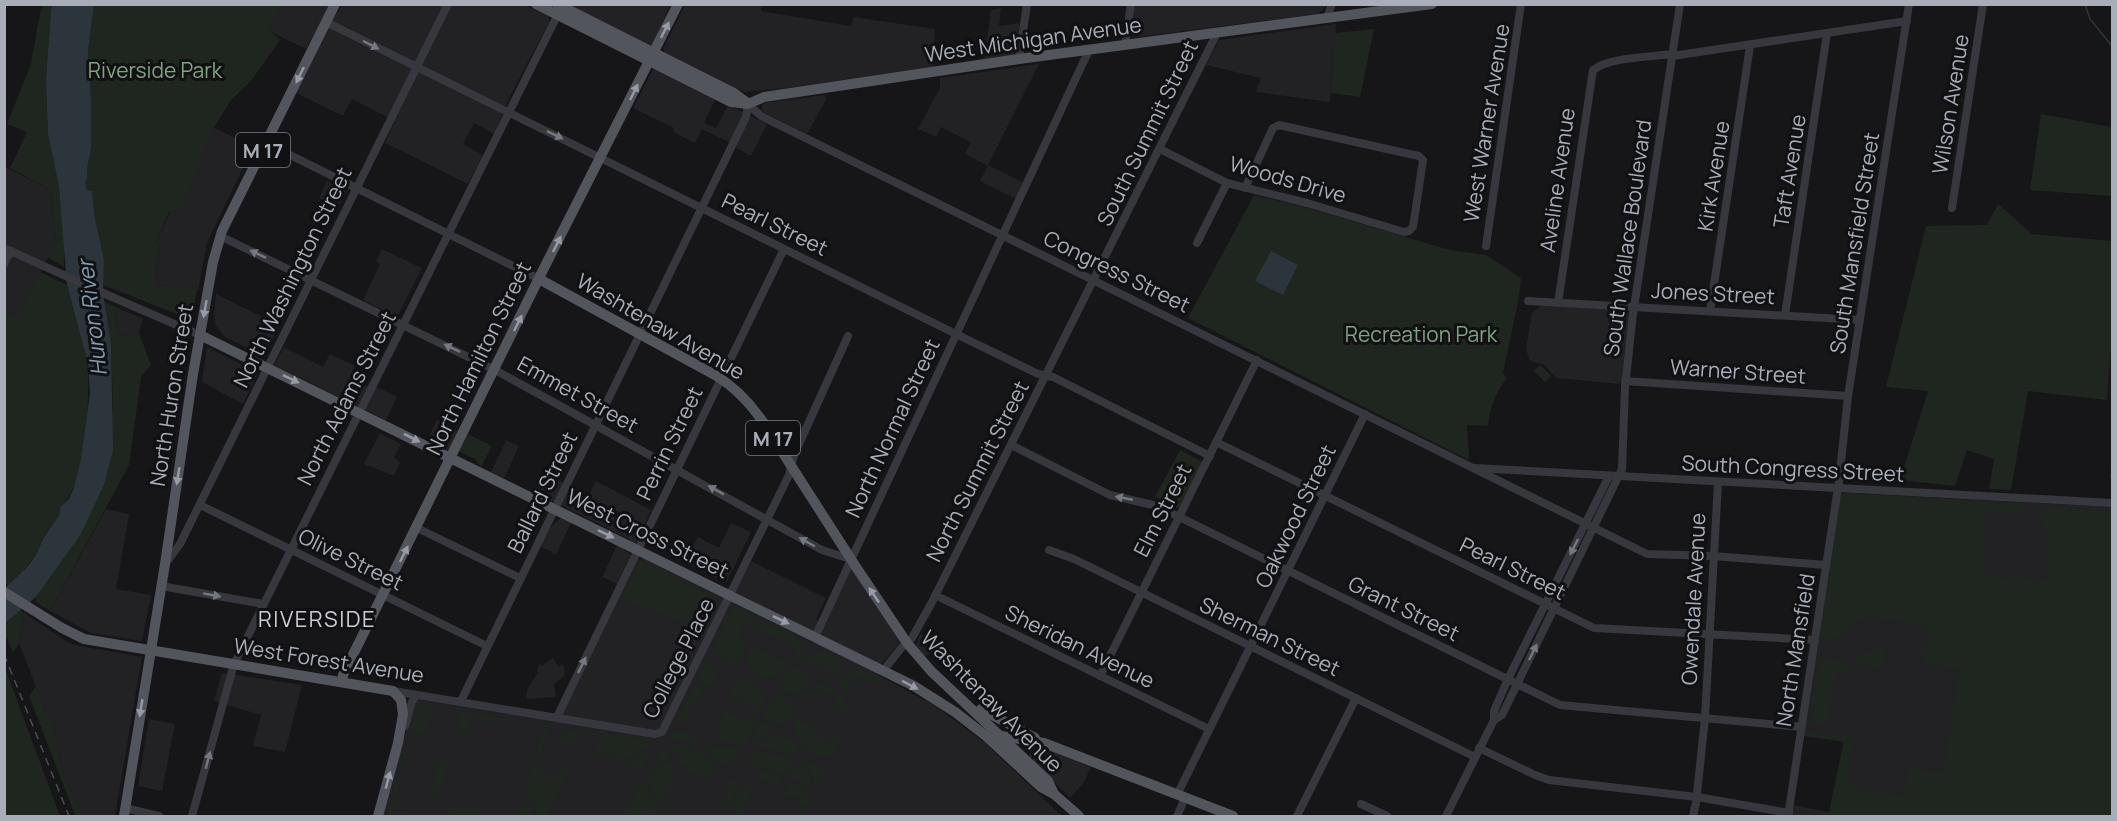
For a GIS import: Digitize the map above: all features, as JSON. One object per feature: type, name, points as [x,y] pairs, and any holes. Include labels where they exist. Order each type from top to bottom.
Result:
[{"type":"main road","name":"North Huron Street","points":[[124,812],[213,262],[220,236],[335,4]]},
{"type":"main road","points":[[536,4],[560,8],[651,57],[734,93],[748,104]]},
{"type":"main road","name":"North Hamilton Street","points":[[342,682],[343,675],[539,279],[678,4]]},
{"type":"main road","name":"West Michigan Avenue","points":[[748,104],[764,97],[1019,59],[1432,4]]},
{"type":"main road","name":"Washtenaw Avenue","points":[[539,279],[721,379],[751,405],[907,643],[931,671],[1026,758],[1048,781],[1054,794]]},
{"type":"main road","name":"West Cross Street","points":[[200,335],[883,670],[937,700],[987,736]]},
{"type":"main road","name":"West Forest Avenue","points":[[4,592],[63,629],[84,639],[393,691]]},
{"type":"main road","points":[[945,683],[993,716],[1044,743],[1233,816]]},
{"type":"main road","points":[[378,816],[398,743],[404,707],[401,699],[393,691]]},
{"type":"main road","points":[[987,736],[1002,736],[1044,743]]},
{"type":"main road","name":"Washtenaw Avenue","points":[[987,736],[1041,787],[1054,794],[1080,816]]},
{"type":"main road","points":[[1026,758],[1027,747],[1044,743]]},
{"type":"street","name":"North Washington Street","points":[[165,564],[180,544],[200,505],[448,4]]},
{"type":"street","points":[[1019,59],[1027,4]]},
{"type":"street","points":[[1125,45],[1131,4]]},
{"type":"street","points":[[1327,18],[1332,4]]},
{"type":"street","name":"West Warner Avenue","points":[[1486,246],[1521,4]]},
{"type":"street","name":"South Wallace Boulevard","points":[[1589,527],[1622,469],[1625,381],[1634,307],[1680,4]]},
{"type":"street","name":"South Mansfield Street","points":[[1838,488],[1848,396],[1909,4]]},
{"type":"street","name":"Wilson Avenue","points":[[1952,208],[1983,4]]},
{"type":"street","name":"North Adams Street","points":[[192,816],[234,664],[560,8]]},
{"type":"street","points":[[1672,55],[1750,46],[1907,21]]},
{"type":"street","name":"Pearl Street","points":[[326,22],[956,334],[1053,377],[1210,456]]},
{"type":"street","name":"South Summit Street","points":[[1093,281],[1216,33]]},
{"type":"street","name":"Taft Avenue","points":[[1785,315],[1827,33]]},
{"type":"street","name":"Kirk Avenue","points":[[1710,311],[1750,46]]},
{"type":"street","name":"North Normal Street","points":[[815,637],[1089,50]]},
{"type":"street","name":"Aveline Avenue","points":[[1558,303],[1590,76],[1598,66],[1672,55]]},
{"type":"street","name":"Congress Street","points":[[748,104],[762,116],[1647,554],[1713,556],[1826,565]]},
{"type":"street","name":"Ballard Street","points":[[461,701],[746,117],[748,104]]},
{"type":"street","name":"Woods Drive","points":[[1160,148],[1227,183],[1245,188],[1306,203],[1404,232],[1413,227],[1424,168],[1423,160],[1419,156],[1279,125],[1273,128],[1245,188]]},
{"type":"street","name":"Washtenaw Avenue","points":[[267,142],[539,279]]},
{"type":"street","points":[[1197,243],[1227,183]]},
{"type":"street","name":"Emmet Street","points":[[220,236],[495,370],[677,468],[822,550],[850,559]]},
{"type":"street","points":[[4,264],[8,249]]},
{"type":"street","name":"West Cross Street","points":[[8,249],[200,335]]},
{"type":"street","name":"Perrin Street","points":[[557,717],[784,249]]},
{"type":"street","name":"North Summit Street","points":[[883,670],[912,638],[1093,281]]},
{"type":"street","name":"Jones Street","points":[[1528,301],[1860,320]]},
{"type":"street","name":"College Place","points":[[659,734],[668,723],[767,519],[848,336]]},
{"type":"street","name":"Elm Street","points":[[1100,676],[1257,360]]},
{"type":"street","name":"Warner Street","points":[[1625,381],[1848,396]]},
{"type":"street","name":"Oakwood Street","points":[[1177,816],[1181,796],[1209,729],[1365,414]]},
{"type":"street","name":"Pearl Street","points":[[1216,442],[1600,630],[1815,640]]},
{"type":"street","name":"Grant Street","points":[[1011,445],[1110,495],[1122,499],[1149,502],[1560,705],[1802,727]]},
{"type":"street","name":"South Congress Street","points":[[1472,467],[2112,503]]},
{"type":"street","points":[[1494,720],[1503,715],[1554,609],[1609,476]]},
{"type":"street","name":"Owendale Avenue","points":[[1693,816],[1705,718],[1718,482]]},
{"type":"street","name":"North Mansfield","points":[[1789,814],[1838,488]]},
{"type":"street","name":"Olive Street","points":[[200,505],[487,646]]},
{"type":"street","points":[[1446,816],[1494,720],[1494,711],[1508,679],[1545,604],[1589,527]]},
{"type":"street","points":[[417,528],[520,578]]},
{"type":"street","name":"Sherman Street","points":[[1049,550],[1074,559],[1475,757]]},
{"type":"street","points":[[161,586],[263,604]]},
{"type":"street","name":"Sheridan Avenue","points":[[935,595],[1209,729]]},
{"type":"street","name":"West Forest Avenue","points":[[393,691],[659,734]]},
{"type":"street","points":[[398,743],[416,695]]},
{"type":"street","points":[[1296,816],[1356,698]]},
{"type":"street","points":[[1479,748],[1549,780],[1697,797],[1789,814]]},
{"type":"street","points":[[1361,804],[1387,816]]},
{"type":"street","points":[[124,812],[159,816]]},
{"type":"shaded area","points":[[275,5],[328,5],[328,10],[306,49],[255,24]]},
{"type":"shaded area","points":[[342,5],[524,5],[549,16],[549,22],[509,98],[494,134],[474,123],[463,144],[483,155],[468,184],[385,143],[395,121],[352,99],[343,116],[296,93],[334,14]]},
{"type":"shaded area","points":[[569,5],[670,5],[652,47]]},
{"type":"shaded area","points":[[685,5],[761,5],[761,11],[851,26],[853,17],[935,29],[933,67],[744,92],[664,52],[664,47]]},
{"type":"shaded area","points":[[1135,5],[1327,5],[1318,14],[1137,37],[1133,36],[1130,31]]},
{"type":"shaded area","points":[[1001,8],[999,26],[1020,23],[1014,55],[984,60],[991,10]]},
{"type":"shaded area","points":[[1336,24],[1330,102],[1256,92],[1261,78],[1206,65],[1219,40]]},
{"type":"shaded area","points":[[1039,64],[988,165],[1024,183],[1016,199],[980,181],[988,166],[965,154],[971,142],[941,127],[936,137],[918,129],[940,88],[940,78]]},
{"type":"shaded area","points":[[655,69],[715,99],[704,123],[716,128],[728,105],[767,124],[751,156],[736,148],[737,146],[702,129],[695,143],[673,132],[674,128],[633,108]]},
{"type":"shaded area","points":[[825,95],[826,100],[807,134],[764,113],[761,109],[764,103]]},
{"type":"shaded area","points":[[211,126],[253,147],[207,243],[198,291],[159,285],[155,281],[160,244],[156,242]]},
{"type":"shaded area","points":[[5,167],[51,190],[56,241],[18,318],[5,312]]},
{"type":"shaded area","points":[[327,181],[346,191],[338,207],[319,198]]},
{"type":"shaded area","points":[[382,249],[422,268],[397,317],[363,300],[380,264],[376,261]]},
{"type":"shaded area","points":[[216,294],[279,325],[264,356],[225,337],[216,326],[214,315]]},
{"type":"shaded area","points":[[1542,305],[1629,313],[1622,378],[1619,384],[1556,378],[1543,364],[1530,361],[1526,349],[1532,313]]},
{"type":"shaded area","points":[[116,307],[143,319],[139,333],[122,336],[115,323]]},
{"type":"shaded area","points":[[207,347],[258,373],[243,404],[202,382]]},
{"type":"shaded area","points":[[284,347],[323,367],[330,354],[355,366],[349,378],[367,387],[369,383],[397,397],[386,420],[278,369],[274,366]]},
{"type":"shaded area","points":[[437,420],[460,432],[450,451],[427,440]]},
{"type":"shaded area","points":[[380,433],[401,444],[394,457],[400,462],[394,476],[364,464]]},
{"type":"shaded area","points":[[506,440],[519,446],[504,478],[491,472]]},
{"type":"shaded area","points":[[546,473],[588,497],[596,481],[653,511],[636,545],[630,543],[629,539],[536,493]]},
{"type":"shaded area","points":[[1841,494],[2112,507],[2112,816],[1792,816],[1793,805],[1829,812],[1844,742],[1804,736]]},
{"type":"shaded area","points":[[106,509],[129,514],[116,589],[151,595],[142,641],[91,633],[50,611]]},
{"type":"shaded area","points":[[561,518],[571,523],[556,554],[540,546],[550,528]]},
{"type":"shaded area","points":[[731,523],[751,532],[726,583],[685,563],[698,537],[719,548]]},
{"type":"shaded area","points":[[617,545],[631,554],[617,584],[602,577]]},
{"type":"shaded area","points":[[642,558],[814,643],[852,564],[900,642],[882,663],[878,675],[934,705],[985,743],[1062,816],[382,816],[415,699],[557,722],[637,561]]},
{"type":"shaded area","points":[[751,561],[826,598],[816,619],[819,622],[814,632],[735,592]]},
{"type":"shaded area","points":[[24,613],[69,643],[142,657],[115,816],[84,816],[63,775],[52,720],[45,710],[19,643]]},
{"type":"shaded area","points":[[920,634],[933,639],[938,645],[925,657],[916,645]]},
{"type":"shaded area","points":[[553,658],[558,667],[562,664],[564,666],[565,676],[554,684],[556,697],[526,699],[527,690],[540,664],[542,666]]},
{"type":"shaded area","points":[[222,673],[302,685],[285,752],[253,746],[261,715],[214,701]]},
{"type":"shaded area","points":[[149,719],[175,724],[162,791],[138,786]]},
{"type":"shaded area","points":[[1040,747],[1091,767],[1084,782],[1070,798],[1029,756],[1032,748]]},
{"type":"green space","points":[[44,5],[53,5],[46,79],[48,134],[59,187],[64,235],[64,267],[47,257],[56,241],[51,190],[10,168],[27,132],[7,124],[31,64],[40,13]]},
{"type":"green space","name":"Riverside Park","points":[[94,5],[282,5],[268,29],[280,40],[251,81],[231,100],[211,132],[182,208],[169,212],[156,242],[160,244],[155,281],[159,285],[197,290],[192,318],[103,285],[104,259],[95,219],[92,192],[87,190],[84,181],[87,179],[91,149],[88,51]]},
{"type":"green space","points":[[1374,29],[1360,97],[1331,93],[1335,33]]},
{"type":"green space","points":[[2041,114],[2112,127],[2112,196],[2030,190]]},
{"type":"green space","name":"Recreation Park","points":[[1254,195],[1301,206],[1450,250],[1486,255],[1521,278],[1503,373],[1507,378],[1494,401],[1488,426],[1467,425],[1469,460],[1188,318]]},
{"type":"green space","points":[[1998,204],[2032,234],[2112,241],[2112,337],[2107,400],[2028,391],[2011,490],[1989,489],[1994,459],[1967,450],[1955,486],[1900,480],[1928,391],[1886,387],[1926,226],[1987,225]]},
{"type":"green space","points":[[40,272],[67,285],[83,343],[88,375],[85,438],[76,480],[70,496],[62,505],[60,514],[43,539],[36,555],[8,585],[5,583],[5,312],[18,317]]},
{"type":"green space","points":[[104,302],[116,307],[115,323],[122,336],[139,333],[151,365],[141,377],[129,465],[50,611],[36,602],[36,597],[81,534],[104,485],[113,406],[111,344]]},
{"type":"green space","points":[[1540,365],[1551,376],[1545,382],[1534,371]]},
{"type":"green space","points":[[468,434],[492,446],[481,467],[475,459],[458,451]]},
{"type":"green space","points":[[1180,450],[1203,462],[1179,508],[1155,497]]},
{"type":"green space","points":[[1841,494],[2016,503],[2022,506],[2024,510],[2022,513],[1985,512],[1985,575],[1998,575],[1998,579],[2008,579],[2009,575],[2017,575],[2017,567],[2020,568],[2023,578],[2040,582],[2047,576],[2047,536],[2053,532],[2044,529],[2040,506],[2112,511],[2112,816],[1828,816],[1844,741],[1804,736],[1804,732],[1852,739],[1848,786],[1852,786],[1852,782],[1859,785],[1860,790],[1904,796],[1909,768],[1943,773],[1959,669],[1923,664],[1925,654],[1918,653],[1927,645],[1929,634],[1921,625],[1865,617],[1832,641],[1820,635],[1840,499]]},
{"type":"green space","points":[[640,560],[716,597],[717,602],[703,631],[646,608],[645,610],[621,598]]},
{"type":"green space","points":[[734,606],[757,618],[742,626],[739,642],[746,646],[738,663],[735,664],[711,652]]},
{"type":"green space","points":[[20,610],[24,613],[19,643],[13,653],[5,634],[4,623]]},
{"type":"green space","points":[[756,624],[770,626],[771,624],[800,639],[804,657],[795,662],[797,647],[752,627]]},
{"type":"green space","points":[[748,644],[789,664],[775,676],[767,678],[757,676],[747,662]]},
{"type":"green space","points":[[1873,648],[1886,651],[1882,670],[1856,664],[1857,659]]},
{"type":"green space","points":[[823,650],[839,659],[839,673],[828,679],[827,668],[818,664],[809,667],[808,657]]},
{"type":"green space","points":[[1821,656],[1851,663],[1852,668],[1844,670],[1835,680],[1829,720],[1827,724],[1821,726],[1810,725]]},
{"type":"green space","points":[[707,659],[713,662],[717,677],[711,688],[696,681]]},
{"type":"green space","points":[[797,667],[806,672],[807,682],[803,690],[791,694],[781,689],[787,672]]},
{"type":"green space","points":[[5,668],[60,816],[5,816]]},
{"type":"green space","points":[[858,668],[880,678],[876,685],[855,675],[848,690],[840,686],[845,674]]},
{"type":"green space","points":[[740,679],[752,682],[761,690],[764,702],[760,714],[755,711],[756,708],[729,694],[734,685],[732,683]]},
{"type":"green space","points":[[824,681],[834,689],[833,696],[813,687],[808,696],[804,695],[811,684],[817,685]]},
{"type":"green space","points":[[695,684],[703,689],[701,697],[697,695],[687,716],[690,720],[687,722],[677,720]]},
{"type":"green space","points":[[36,686],[45,710],[52,720],[63,775],[84,816],[75,815],[29,696]]},
{"type":"green space","points":[[779,693],[787,696],[793,706],[792,713],[783,724],[774,724],[763,720],[775,695]]},
{"type":"green space","points":[[839,693],[842,693],[849,709],[847,712],[834,704]]},
{"type":"green space","points":[[417,704],[438,707],[438,713],[432,712],[426,733],[440,737],[439,739],[410,731]]},
{"type":"green space","points":[[797,708],[802,710],[797,719],[817,729],[817,735],[823,742],[832,741],[837,736],[840,738],[834,754],[826,756],[812,753],[801,744],[795,730]]},
{"type":"green space","points":[[459,711],[468,712],[472,717],[467,736],[456,722]]},
{"type":"green space","points":[[725,711],[749,723],[752,717],[757,720],[743,746],[723,742],[715,737]]},
{"type":"green space","points":[[474,713],[506,720],[494,723],[485,722],[474,716]]},
{"type":"green space","points":[[762,721],[773,730],[753,745],[751,741]]},
{"type":"green space","points":[[544,725],[549,726],[541,755],[536,754]]},
{"type":"green space","points":[[563,728],[581,732],[577,744],[569,745],[561,741]]},
{"type":"green space","points":[[674,731],[696,734],[700,744],[671,740]]},
{"type":"green space","points":[[601,732],[650,740],[652,744],[628,758],[616,759],[606,747]]},
{"type":"green space","points":[[779,733],[797,743],[798,752],[793,754],[758,747]]},
{"type":"green space","points":[[599,738],[601,738],[608,756],[595,754]]},
{"type":"green space","points":[[671,744],[690,747],[691,749],[677,756]]},
{"type":"green space","points":[[663,746],[670,759],[653,767],[653,765]]},
{"type":"green space","points":[[724,747],[742,750],[732,766],[716,763],[706,750]]},
{"type":"green space","points":[[700,749],[712,765],[710,777],[687,772],[686,766],[681,765],[677,759]]},
{"type":"green space","points":[[648,751],[640,771],[624,765]]},
{"type":"green space","points":[[756,751],[793,758],[794,762],[786,775],[767,768],[758,769],[748,760],[751,753]]},
{"type":"green space","points":[[404,753],[411,757],[406,758],[395,800],[399,801],[398,806],[415,810],[397,809],[387,816]]},
{"type":"green space","points":[[449,760],[438,800],[448,804],[437,801],[436,794],[433,793],[429,801],[426,801],[425,798],[430,798],[438,765],[435,762]]},
{"type":"green space","points":[[534,760],[544,775],[556,777],[563,764],[570,768],[547,816],[538,816],[526,788]]},
{"type":"green space","points":[[671,761],[675,768],[672,774],[677,777],[661,809],[646,776]]},
{"type":"green space","points":[[799,762],[805,765],[811,784],[808,788],[791,777]]},
{"type":"green space","points":[[809,763],[825,767],[816,786],[808,765]]},
{"type":"green space","points":[[768,771],[782,779],[778,787],[760,778],[756,781],[759,774]]},
{"type":"green space","points":[[728,777],[737,784],[732,800],[724,806],[712,803],[716,801],[724,803]]},
{"type":"green space","points":[[641,783],[645,783],[657,807],[654,812],[632,815],[628,808]]},
{"type":"green space","points":[[794,783],[811,793],[812,796],[805,808],[798,806],[801,799],[792,795],[790,799],[784,795],[790,784]]},
{"type":"green space","points":[[756,784],[742,811],[736,816],[733,806],[736,797],[742,789]]},
{"type":"green space","points":[[451,804],[478,811],[477,816],[449,813]]},
{"type":"green space","points":[[520,804],[532,809],[535,816],[517,816]]},
{"type":"water","name":"Huron River","points":[[53,5],[94,5],[88,51],[91,149],[85,182],[87,190],[92,191],[95,219],[104,259],[103,293],[111,344],[113,450],[104,485],[81,534],[36,597],[5,623],[5,588],[36,555],[43,539],[60,514],[60,507],[69,499],[73,490],[81,459],[90,393],[88,363],[67,285],[59,187],[48,134],[46,79]]},
{"type":"water","points":[[1271,251],[1298,265],[1283,295],[1255,281]]},
{"type":"waterway","points":[[2085,4],[2090,19],[2112,46]]},
{"type":"waterway","points":[[2111,478],[2112,467]]},
{"type":"railway","points":[[4,654],[69,816]]},
{"type":"district","name":"RIVERSIDE","points":[[317,619]]}]
